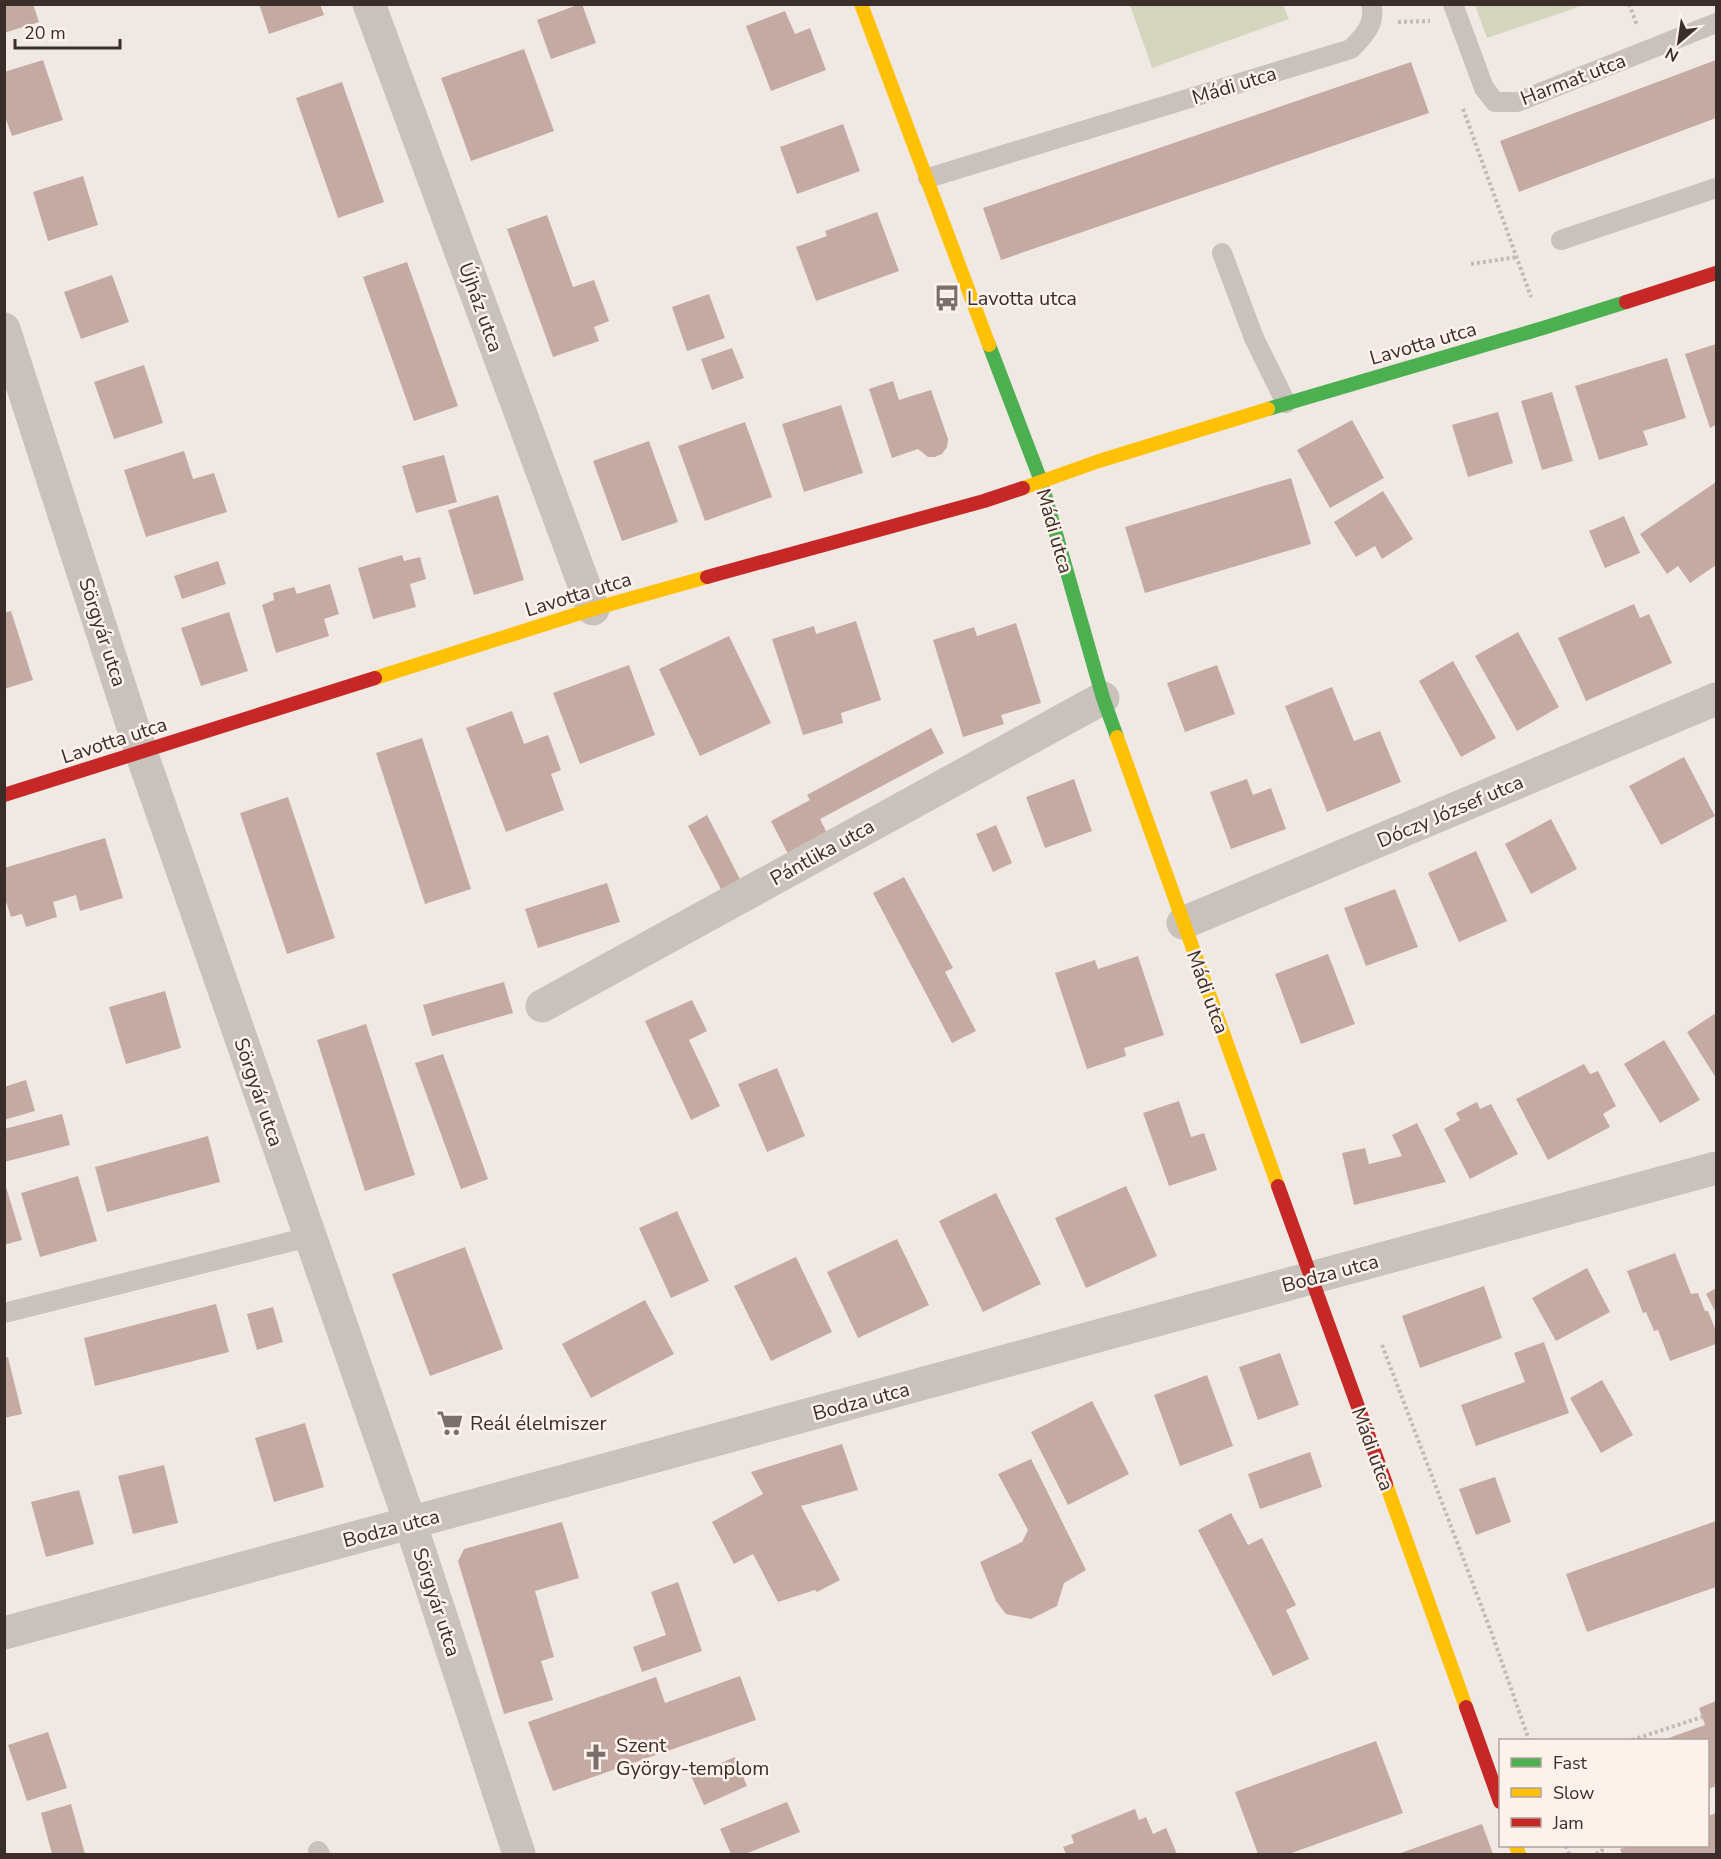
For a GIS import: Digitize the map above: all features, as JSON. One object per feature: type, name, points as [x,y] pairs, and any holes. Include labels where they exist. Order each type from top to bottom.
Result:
[{"type":"street","name":"Újház utca","points":[[369,4],[593,609]]},
{"type":"street","name":"Mádi utca","points":[[861,4],[1041,481],[1103,698],[1499,1799]]},
{"type":"street","name":"Lavotta utca","points":[[4,795],[593,609],[984,501],[1286,403],[1543,328],[1716,273]]},
{"type":"street","name":"Sörgyár utca","points":[[4,329],[141,752],[309,1237],[411,1522],[519,1854]]},
{"type":"street","name":"Pántlika utca","points":[[542,1006],[1103,698]]},
{"type":"street","name":"Dóczy József utca","points":[[1183,923],[1716,699]]},
{"type":"street","name":"Bodza utca","points":[[4,1633],[1716,1168]]},
{"type":"lane","name":"Mádi utca","points":[[928,178],[1351,50],[1369,30],[1373,10],[1371,4]]},
{"type":"lane","name":"Harmat utca","points":[[1453,4],[1484,88],[1495,102],[1517,102],[1716,23]]},
{"type":"lane","points":[[1561,240],[1716,188]]},
{"type":"lane","points":[[1222,253],[1254,338],[1286,403]]},
{"type":"lane","points":[[4,1314],[309,1237]]},
{"type":"path","points":[[1428,13],[1431,21]]},
{"type":"path","points":[[1461,104],[1543,328]]},
{"type":"path","points":[[1471,264],[1517,257]]},
{"type":"path","points":[[1382,1345],[1492,1634],[1529,1739]]},
{"type":"path","points":[[1635,1739],[1702,1717]]},
{"type":"green space","points":[[1475,4],[1584,5],[1487,38]]},
{"type":"green space","points":[[1130,5],[1283,5],[1289,19],[1152,68]]},
{"type":"building","points":[[4,4],[33,4],[39,22],[4,33]]},
{"type":"building","points":[[259,4],[320,4],[324,15],[269,34]]},
{"type":"building","points":[[582,4],[596,43],[551,59],[537,20]]},
{"type":"building","points":[[785,11],[795,34],[810,28],[826,70],[771,91],[746,26]]},
{"type":"building","points":[[524,49],[554,131],[471,161],[441,78]]},
{"type":"building","points":[[43,60],[63,120],[12,136],[4,114],[4,72]]},
{"type":"building","points":[[1716,60],[1716,118],[1519,192],[1500,141]]},
{"type":"building","points":[[1411,62],[1429,113],[1001,260],[983,208]]},
{"type":"building","points":[[342,82],[384,202],[338,218],[296,98]]},
{"type":"building","points":[[843,124],[860,171],[797,194],[780,147]]},
{"type":"building","points":[[83,176],[98,225],[48,241],[33,192]]},
{"type":"building","points":[[877,212],[899,271],[816,301],[796,247],[827,236],[825,231]]},
{"type":"building","points":[[547,215],[573,287],[594,280],[609,321],[594,327],[599,341],[553,357],[507,229]]},
{"type":"building","points":[[407,262],[458,406],[414,421],[363,277]]},
{"type":"building","points":[[112,275],[129,322],[81,339],[64,292]]},
{"type":"building","points":[[709,294],[725,338],[687,351],[672,307]]},
{"type":"building","points":[[1716,344],[1716,425],[1710,428],[1685,354]]},
{"type":"building","points":[[732,348],[744,378],[712,390],[701,359]]},
{"type":"building","points":[[1667,358],[1686,418],[1643,431],[1648,445],[1599,460],[1575,386]]},
{"type":"building","points":[[144,365],[163,423],[114,439],[94,382]]},
{"type":"building","points":[[893,381],[899,400],[931,390],[948,439],[947,447],[942,454],[928,457],[918,449],[892,458],[869,389]]},
{"type":"building","points":[[1552,392],[1573,461],[1542,470],[1521,401]]},
{"type":"building","points":[[841,405],[863,473],[804,492],[782,424]]},
{"type":"building","points":[[1498,412],[1513,463],[1468,477],[1452,425]]},
{"type":"building","points":[[1352,420],[1384,478],[1330,508],[1297,450]]},
{"type":"building","points":[[745,422],[772,497],[705,521],[678,446]]},
{"type":"building","points":[[649,441],[678,522],[622,541],[593,461]]},
{"type":"building","points":[[184,451],[193,479],[214,473],[227,512],[146,537],[124,470]]},
{"type":"building","points":[[444,455],[457,502],[416,513],[402,466]]},
{"type":"building","points":[[1291,478],[1311,544],[1145,593],[1125,527]]},
{"type":"building","points":[[1716,482],[1716,565],[1690,583],[1678,566],[1667,574],[1640,534]]},
{"type":"building","points":[[1383,491],[1413,539],[1382,559],[1375,546],[1356,557],[1334,522]]},
{"type":"building","points":[[498,495],[524,580],[474,595],[448,510]]},
{"type":"building","points":[[1624,516],[1640,553],[1605,568],[1589,531]]},
{"type":"building","points":[[402,555],[404,561],[420,557],[426,579],[410,584],[416,607],[373,619],[358,568]]},
{"type":"building","points":[[218,561],[226,584],[182,599],[174,576]]},
{"type":"building","points":[[330,584],[339,614],[324,619],[329,636],[276,653],[262,605],[274,600],[273,593],[294,587],[297,594]]},
{"type":"building","points":[[1634,604],[1640,618],[1649,614],[1672,663],[1586,701],[1558,638]]},
{"type":"building","points":[[11,611],[33,680],[4,689],[4,613]]},
{"type":"building","points":[[229,612],[248,671],[201,686],[181,628]]},
{"type":"building","points":[[856,621],[881,700],[841,713],[843,723],[803,735],[772,639],[814,626],[816,634]]},
{"type":"building","points":[[1016,623],[1041,703],[1001,715],[1004,724],[963,737],[933,640],[974,627],[977,636]]},
{"type":"building","points":[[1518,632],[1559,707],[1517,731],[1475,656]]},
{"type":"building","points":[[729,636],[771,723],[700,756],[659,669]]},
{"type":"building","points":[[1453,661],[1496,738],[1461,757],[1419,681]]},
{"type":"building","points":[[629,665],[655,735],[580,764],[553,693]]},
{"type":"building","points":[[1217,665],[1235,714],[1185,732],[1167,683]]},
{"type":"building","points":[[1332,687],[1354,741],[1380,731],[1401,782],[1327,812],[1285,706]]},
{"type":"building","points":[[512,711],[524,744],[548,735],[561,770],[551,774],[564,810],[506,832],[466,728]]},
{"type":"building","points":[[931,728],[944,753],[820,819],[827,833],[788,854],[771,821],[810,800],[807,795]]},
{"type":"building","points":[[422,738],[471,889],[425,904],[376,753]]},
{"type":"building","points":[[1684,757],[1715,816],[1661,845],[1629,786]]},
{"type":"building","points":[[1074,779],[1092,831],[1045,848],[1026,797]]},
{"type":"building","points":[[1247,779],[1253,795],[1271,788],[1286,829],[1231,849],[1210,792]]},
{"type":"building","points":[[288,797],[335,938],[287,954],[240,813]]},
{"type":"building","points":[[707,815],[742,883],[723,893],[688,826]]},
{"type":"building","points":[[1551,819],[1577,869],[1531,894],[1505,844]]},
{"type":"building","points":[[996,825],[1012,863],[993,872],[976,834]]},
{"type":"building","points":[[105,838],[123,898],[80,911],[76,895],[53,902],[57,917],[26,927],[22,914],[11,917],[4,895],[4,868]]},
{"type":"building","points":[[1476,851],[1507,921],[1459,942],[1428,873]]},
{"type":"building","points":[[904,877],[953,968],[945,972],[976,1031],[952,1043],[873,893]]},
{"type":"building","points":[[607,883],[620,922],[538,948],[525,909]]},
{"type":"building","points":[[1395,889],[1418,947],[1366,966],[1344,908]]},
{"type":"building","points":[[1328,954],[1355,1024],[1301,1044],[1275,974]]},
{"type":"building","points":[[1138,956],[1164,1035],[1124,1048],[1126,1056],[1087,1069],[1055,973],[1095,960],[1098,969]]},
{"type":"building","points":[[504,982],[513,1013],[432,1036],[423,1005]]},
{"type":"building","points":[[165,991],[181,1048],[126,1064],[109,1007]]},
{"type":"building","points":[[692,1000],[707,1031],[689,1040],[720,1106],[691,1120],[645,1021]]},
{"type":"building","points":[[1716,1013],[1716,1078],[1687,1032]]},
{"type":"building","points":[[366,1024],[415,1175],[365,1191],[317,1040]]},
{"type":"building","points":[[1664,1040],[1700,1100],[1660,1123],[1624,1064]]},
{"type":"building","points":[[443,1054],[488,1179],[461,1189],[415,1063]]},
{"type":"building","points":[[1584,1064],[1590,1074],[1598,1071],[1616,1106],[1603,1114],[1610,1127],[1548,1160],[1516,1099]]},
{"type":"building","points":[[777,1068],[805,1136],[767,1152],[738,1084]]},
{"type":"building","points":[[26,1080],[35,1111],[4,1120],[4,1087]]},
{"type":"building","points":[[1179,1101],[1191,1137],[1204,1133],[1217,1170],[1169,1186],[1143,1113]]},
{"type":"building","points":[[1477,1102],[1480,1109],[1491,1104],[1518,1154],[1470,1179],[1444,1129],[1460,1120],[1456,1113]]},
{"type":"building","points":[[62,1114],[70,1145],[4,1162],[4,1129]]},
{"type":"building","points":[[1417,1123],[1446,1182],[1354,1205],[1342,1153],[1365,1148],[1369,1164],[1402,1156],[1392,1135]]},
{"type":"building","points":[[208,1136],[220,1182],[107,1212],[95,1167]]},
{"type":"building","points":[[78,1176],[97,1241],[40,1257],[21,1193]]},
{"type":"building","points":[[4,1180],[22,1240],[4,1245]]},
{"type":"building","points":[[1126,1186],[1157,1256],[1086,1288],[1055,1218]]},
{"type":"building","points":[[996,1193],[1041,1284],[983,1312],[939,1221]]},
{"type":"building","points":[[677,1211],[709,1281],[671,1298],[639,1228]]},
{"type":"building","points":[[897,1239],[929,1305],[858,1338],[827,1272]]},
{"type":"building","points":[[465,1247],[503,1349],[430,1376],[392,1274]]},
{"type":"building","points":[[1675,1253],[1691,1294],[1698,1293],[1705,1311],[1708,1311],[1716,1331],[1716,1344],[1670,1361],[1658,1330],[1654,1331],[1646,1312],[1643,1313],[1627,1271]]},
{"type":"building","points":[[796,1257],[832,1332],[771,1361],[734,1286]]},
{"type":"building","points":[[1587,1268],[1610,1312],[1556,1341],[1532,1298]]},
{"type":"building","points":[[1484,1286],[1502,1338],[1420,1368],[1402,1316]]},
{"type":"building","points":[[1716,1288],[1716,1313],[1706,1294]]},
{"type":"building","points":[[645,1300],[674,1354],[591,1398],[562,1344]]},
{"type":"building","points":[[216,1304],[229,1352],[95,1386],[84,1338]]},
{"type":"building","points":[[273,1307],[283,1342],[257,1350],[247,1314]]},
{"type":"building","points":[[1544,1342],[1569,1413],[1476,1446],[1461,1405],[1525,1382],[1514,1353]]},
{"type":"building","points":[[1280,1353],[1299,1405],[1258,1420],[1239,1367]]},
{"type":"building","points":[[8,1357],[22,1414],[4,1418],[4,1358]]},
{"type":"building","points":[[1207,1375],[1233,1446],[1180,1466],[1154,1395]]},
{"type":"building","points":[[1602,1380],[1633,1435],[1601,1453],[1570,1398]]},
{"type":"building","points":[[1092,1401],[1129,1474],[1068,1505],[1031,1432]]},
{"type":"building","points":[[305,1423],[324,1487],[274,1502],[255,1438]]},
{"type":"building","points":[[842,1444],[858,1490],[801,1506],[840,1580],[817,1592],[815,1590],[778,1602],[753,1554],[734,1564],[712,1522],[763,1494],[751,1472]]},
{"type":"building","points":[[1310,1452],[1322,1487],[1260,1509],[1248,1474]]},
{"type":"building","points":[[1031,1459],[1086,1570],[1064,1583],[1057,1606],[1031,1619],[1006,1614],[996,1601],[980,1562],[1022,1542],[1028,1530],[998,1474]]},
{"type":"building","points":[[164,1465],[178,1523],[133,1534],[118,1476]]},
{"type":"building","points":[[1495,1477],[1511,1522],[1476,1535],[1459,1489]]},
{"type":"building","points":[[79,1490],[94,1544],[46,1557],[31,1502]]},
{"type":"building","points":[[1231,1513],[1248,1545],[1262,1538],[1296,1605],[1286,1610],[1309,1659],[1273,1676],[1198,1530]]},
{"type":"building","points":[[1716,1521],[1716,1587],[1587,1632],[1566,1574]]},
{"type":"building","points":[[562,1522],[579,1578],[535,1591],[554,1657],[541,1661],[553,1700],[504,1714],[458,1561],[464,1549]]},
{"type":"building","points":[[678,1582],[702,1651],[642,1672],[633,1647],[666,1635],[651,1592]]},
{"type":"building","name":"Szent György-templom","points":[[740,1676],[756,1720],[553,1791],[528,1722],[656,1677],[665,1703]]},
{"type":"building","points":[[1716,1701],[1716,1786],[1709,1789],[1709,1739],[1666,1739],[1705,1725],[1699,1708]]},
{"type":"building","points":[[48,1732],[67,1788],[27,1801],[8,1745]]},
{"type":"building","points":[[1376,1741],[1403,1813],[1289,1854],[1258,1854],[1235,1792]]},
{"type":"building","points":[[735,1757],[747,1786],[704,1805],[691,1776]]},
{"type":"building","points":[[787,1802],[800,1832],[745,1854],[731,1854],[720,1829]]},
{"type":"building","points":[[71,1804],[85,1854],[52,1854],[41,1813]]},
{"type":"building","points":[[1135,1809],[1139,1820],[1146,1817],[1153,1834],[1166,1828],[1177,1854],[1066,1854],[1063,1847],[1074,1843],[1071,1835]]},
{"type":"building","points":[[1716,1813],[1716,1854],[1622,1854],[1620,1849],[1627,1847],[1709,1847],[1709,1816]]},
{"type":"building","points":[[1482,1824],[1493,1854],[1398,1854]]},
{"type":"traffic: fast","points":[[1268,409],[1626,302]]},
{"type":"traffic: fast","points":[[989,345],[1041,481],[1103,698],[1117,737]]},
{"type":"traffic: slow","points":[[861,4],[989,345]]},
{"type":"traffic: slow","points":[[1023,488],[1099,461],[1268,409]]},
{"type":"traffic: slow","points":[[375,678],[593,609],[707,577]]},
{"type":"traffic: slow","points":[[1117,737],[1278,1186]]},
{"type":"traffic: slow","points":[[1386,1484],[1466,1707]]},
{"type":"traffic: slow","points":[[1516,1847],[1519,1854]]},
{"type":"traffic: jam","points":[[1626,302],[1716,273]]},
{"type":"traffic: jam","points":[[707,577],[984,501],[1023,488]]},
{"type":"traffic: jam","points":[[4,795],[375,678]]},
{"type":"traffic: jam","points":[[1278,1186],[1386,1484]]},
{"type":"traffic: jam","points":[[1466,1707],[1499,1799]]},
{"type":"place","name":"Lavotta utca","points":[[947,298]]},
{"type":"place","name":"Reál élelmiszer","points":[[450,1423]]},
{"type":"place","name":"Szent György-templom","points":[[596,1757]]}]
